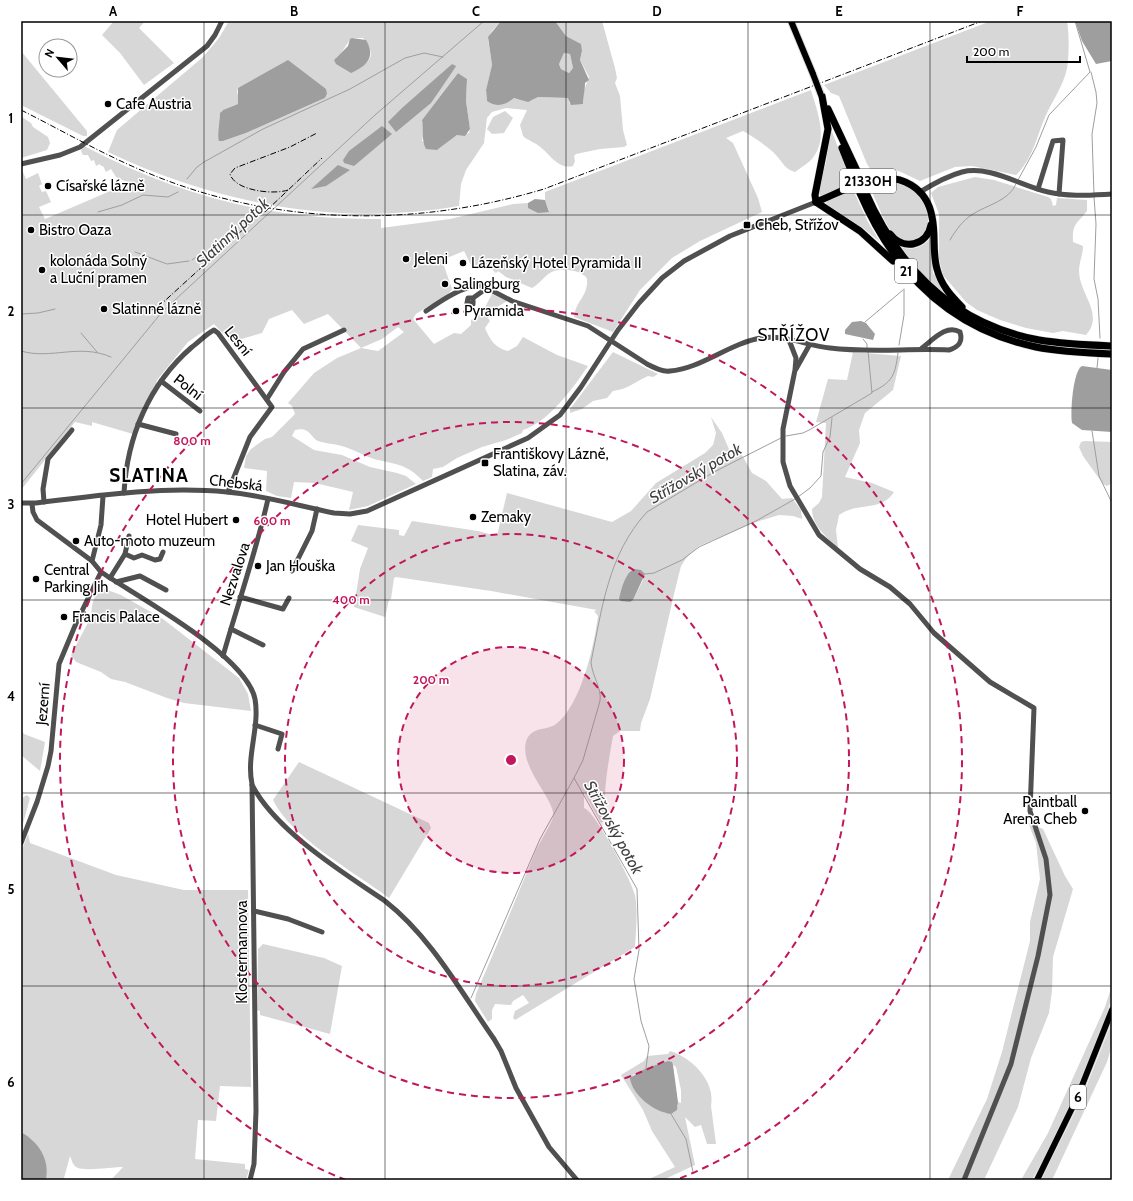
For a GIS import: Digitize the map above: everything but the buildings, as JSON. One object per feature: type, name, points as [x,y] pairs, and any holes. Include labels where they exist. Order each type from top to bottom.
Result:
[{"type":"highway","name":"21","points":[[822,96],[856,177],[892,243],[916,274],[948,302],[972,316],[1005,331],[1040,340],[1112,346]]},
{"type":"highway","name":"21","points":[[816,202],[815,195],[828,130],[822,96]]},
{"type":"highway","name":"21330H","points":[[816,202],[869,180],[880,178],[900,179],[909,183],[920,192]]},
{"type":"highway","name":"21","points":[[864,192],[889,231],[895,239],[901,243],[915,244],[926,238],[931,222],[930,208]]},
{"type":"highway","name":"21","points":[[864,192],[882,238],[911,277],[945,307],[986,331],[1038,347],[1080,352],[1112,358]]},
{"type":"highway","points":[[920,192],[930,208]]},
{"type":"highway","points":[[816,202],[860,231],[911,277]]},
{"type":"highway","name":"21","points":[[930,208],[933,222],[934,254],[939,276],[948,292],[972,316]]},
{"type":"highway","points":[[1080,352],[1112,354]]},
{"type":"main road","name":"21","points":[[791,21],[822,96]]},
{"type":"main road","name":"6","points":[[1037,1180],[1077,1098],[1112,1010]]},
{"type":"street","points":[[21,164],[60,155],[80,147],[207,46],[216,35],[222,21]]},
{"type":"street","points":[[1038,189],[1053,141],[1063,140],[1059,194]]},
{"type":"street","points":[[920,192],[941,180],[962,172],[983,171],[1038,189],[1059,194],[1112,194]]},
{"type":"street","name":"21330H","points":[[611,341],[639,303],[662,278],[684,261],[730,236],[816,202]]},
{"type":"street","points":[[426,311],[456,293],[480,286],[518,303],[588,326],[656,369],[670,371],[693,365],[754,339],[775,337],[831,348],[875,350],[922,348],[949,350],[956,348],[960,344],[962,338],[960,332],[954,329],[947,330],[922,348]]},
{"type":"street","points":[[473,298],[487,288]]},
{"type":"street","name":"Lesní","points":[[124,494],[130,451],[138,424],[146,406],[161,381],[183,355],[214,330],[218,333],[267,399]]},
{"type":"street","points":[[228,492],[250,437],[272,407],[267,399],[284,372],[303,349],[344,330]]},
{"type":"street","points":[[789,340],[794,350],[795,370],[783,429],[783,462],[790,486],[814,528],[819,535],[860,569],[890,587],[905,600],[934,633],[990,682],[1034,708],[1030,810],[1046,859],[1050,895],[1039,949],[1011,1064],[964,1180]]},
{"type":"street","name":"Chebská","points":[[21,503],[32,504],[124,494],[191,490],[228,492],[350,514],[367,511],[528,438],[560,415],[581,387],[611,341]]},
{"type":"street","points":[[795,370],[810,344]]},
{"type":"street","name":"Polní","points":[[161,381],[200,411]]},
{"type":"street","points":[[138,424],[176,434]]},
{"type":"street","points":[[44,502],[42,489],[48,459],[72,430]]},
{"type":"street","points":[[92,561],[101,525],[103,496]]},
{"type":"street","name":"Nezvalova","points":[[223,656],[240,597],[256,552],[268,499]]},
{"type":"street","name":"Klostermannova","points":[[32,504],[34,516],[92,561],[100,572],[182,625],[223,656],[251,687],[256,709],[250,765],[252,784],[256,1111],[254,1164],[250,1180]]},
{"type":"street","points":[[292,571],[312,531],[317,509]]},
{"type":"street","points":[[110,578],[126,554],[129,536]]},
{"type":"street","points":[[126,554],[134,558],[142,555],[155,560],[160,559],[163,552]]},
{"type":"street","name":"Jezerní","points":[[21,843],[37,802],[48,766],[51,751],[59,664],[100,572]]},
{"type":"street","points":[[116,582],[140,576],[166,590]]},
{"type":"street","points":[[240,597],[283,609],[289,598]]},
{"type":"street","points":[[231,629],[263,645]]},
{"type":"street","points":[[255,725],[282,734],[278,749]]},
{"type":"street","points":[[252,784],[265,803],[294,834],[386,901],[416,930],[494,1039],[501,1051],[516,1088],[549,1147],[577,1180]]},
{"type":"street","points":[[254,911],[288,919],[322,932]]},
{"type":"shaded area","points":[[114,21],[145,21],[139,28],[174,63],[144,85],[120,53],[102,35]]},
{"type":"shaded area","points":[[229,21],[501,21],[492,31],[488,39],[492,65],[486,90],[487,101],[501,105],[514,98],[530,101],[538,97],[568,98],[570,99],[569,103],[583,102],[582,95],[589,77],[580,60],[582,51],[579,43],[566,36],[555,21],[602,21],[615,68],[617,78],[615,83],[620,96],[623,130],[627,145],[624,147],[600,149],[576,154],[574,156],[575,161],[573,166],[563,166],[539,146],[523,136],[520,125],[527,110],[506,108],[492,112],[487,118],[484,143],[466,170],[461,184],[459,206],[414,212],[369,214],[324,212],[279,206],[235,197],[192,185],[149,170],[108,152],[117,130],[203,57],[219,38]],"holes":[[[352,38],[363,38],[368,44],[371,54],[368,62],[353,72],[336,58]],[[452,64],[455,68],[446,80],[389,124],[389,122]],[[458,73],[467,79],[466,101],[470,129],[469,133],[457,135],[437,150],[422,141],[424,131],[422,120]],[[245,86],[327,94],[325,98],[246,133],[223,141],[221,111],[238,104],[240,101],[237,92],[238,88]]]},
{"type":"shaded area","points":[[501,21],[555,21],[566,36],[581,44],[582,51],[580,60],[589,80],[585,83],[583,104],[571,105],[568,98],[538,97],[528,102],[514,98],[501,105],[487,101],[486,90],[492,65],[488,37]],"holes":[[[564,53],[570,54],[573,68],[569,73],[561,69],[559,64]]]},
{"type":"shaded area","points":[[991,21],[1067,21],[1069,51],[1065,75],[1060,89],[1046,115],[1031,154],[1022,169],[1016,175],[972,166],[955,167],[920,181],[891,169],[871,170],[867,164],[839,96],[831,93],[824,85]]},
{"type":"shaded area","points":[[1075,21],[1112,21],[1112,61],[1096,64],[1082,41]]},
{"type":"shaded area","points":[[350,39],[366,40],[369,46],[370,56],[362,67],[351,73],[336,64],[334,60],[348,46]]},
{"type":"shaded area","points":[[21,51],[38,72],[38,78],[43,78],[87,131],[87,136],[83,136],[21,105]]},
{"type":"shaded area","points":[[564,53],[570,54],[573,68],[569,73],[561,69],[559,64]]},
{"type":"shaded area","points":[[288,60],[326,89],[327,94],[325,98],[246,133],[219,141],[218,132],[220,113],[223,110],[238,104],[238,88]]},
{"type":"shaded area","points":[[452,64],[456,66],[455,68],[431,103],[396,132],[388,122]]},
{"type":"shaded area","points":[[458,73],[467,79],[466,101],[470,129],[465,136],[457,135],[437,150],[426,149],[422,120]]},
{"type":"shaded area","points":[[811,90],[821,132],[818,148],[808,163],[795,172],[786,167],[770,149],[743,131],[726,138],[733,143],[758,198],[762,212],[700,241],[672,258],[640,290],[613,332],[574,317],[576,308],[585,292],[587,285],[586,277],[580,273],[575,271],[557,270],[548,274],[532,288],[506,277],[498,271],[496,273],[490,267],[485,267],[483,264],[477,266],[471,265],[464,251],[442,260],[452,289],[449,293],[416,314],[413,319],[434,344],[454,333],[461,334],[471,325],[471,320],[482,313],[492,294],[507,301],[489,312],[488,318],[490,321],[485,328],[496,346],[508,351],[517,346],[523,337],[557,355],[588,366],[560,403],[542,420],[523,430],[522,433],[506,440],[482,447],[457,458],[443,467],[433,469],[432,477],[423,481],[412,471],[406,468],[374,459],[342,446],[318,441],[304,429],[295,430],[292,436],[314,450],[342,455],[370,467],[406,476],[416,484],[368,506],[349,510],[353,492],[315,483],[294,482],[291,498],[277,496],[266,491],[267,471],[244,468],[246,456],[251,449],[265,439],[272,437],[295,414],[292,406],[288,403],[314,373],[337,358],[361,348],[328,314],[304,324],[292,310],[269,319],[262,333],[231,342],[214,324],[188,342],[157,380],[156,385],[144,404],[133,434],[92,422],[92,426],[75,422],[21,490],[21,168],[26,179],[38,173],[42,184],[39,186],[42,192],[46,191],[51,202],[39,207],[45,219],[129,183],[116,177],[111,169],[106,172],[100,164],[96,166],[94,160],[91,161],[88,155],[83,155],[81,151],[84,146],[120,164],[156,179],[192,192],[228,202],[265,210],[302,215],[381,219],[381,228],[450,219],[513,204],[528,203],[528,208],[549,211],[545,200],[545,192]],"holes":[[[398,327],[404,332],[378,351],[361,348],[382,339]]]},
{"type":"shaded area","points":[[505,111],[513,118],[504,133],[492,134],[487,129],[493,117]]},
{"type":"shaded area","points":[[22,117],[31,123],[33,127],[48,137],[50,143],[47,150],[21,158]]},
{"type":"shaded area","points":[[382,126],[392,134],[354,166],[344,163],[343,160],[349,151]]},
{"type":"shaded area","points":[[831,129],[852,184],[822,197],[818,191],[826,162]]},
{"type":"shaded area","points":[[338,165],[350,170],[326,186],[311,189]]},
{"type":"shaded area","points":[[975,177],[994,180],[1048,197],[1051,199],[1053,206],[1056,205],[1057,198],[1087,200],[1087,211],[1076,224],[1073,231],[1073,242],[1083,246],[1079,268],[1080,279],[1090,304],[1093,319],[1091,327],[1086,335],[1063,331],[1053,333],[1026,328],[1000,320],[977,310],[966,302],[943,275],[939,259],[939,214],[931,193],[938,187]]},
{"type":"shaded area","points":[[880,181],[894,182],[907,186],[921,199],[928,216],[928,225],[925,233],[919,238],[909,241],[904,240],[895,236],[891,231],[884,220],[871,190],[870,184]]},
{"type":"shaded area","points":[[853,190],[868,222],[880,242],[863,228],[826,204],[827,201]]},
{"type":"shaded area","points":[[535,199],[545,200],[549,212],[538,213],[528,208],[528,203]]},
{"type":"shaded area","points":[[930,239],[933,273],[949,297],[923,276],[898,246],[911,249],[919,247]]},
{"type":"shaded area","points":[[861,321],[866,323],[875,334],[873,340],[845,334],[845,330],[852,322]]},
{"type":"shaded area","points":[[613,352],[658,374],[653,377],[648,376],[627,387],[613,391],[607,398],[593,401],[582,409],[570,413],[570,409]]},
{"type":"shaded area","points":[[853,352],[901,356],[893,390],[865,413],[859,430],[860,443],[845,477],[872,483],[894,492],[889,498],[876,505],[853,509],[839,515],[836,530],[838,548],[817,526],[813,515],[812,509],[819,503],[822,497],[826,423],[816,422],[828,379],[847,380]]},
{"type":"shaded area","points":[[1082,366],[1112,370],[1112,432],[1082,430],[1072,423],[1071,410],[1074,383],[1076,375]]},
{"type":"shaded area","points":[[711,417],[722,433],[732,456],[742,455],[752,473],[766,481],[782,499],[792,498],[801,510],[802,519],[793,516],[779,515],[756,522],[699,546],[687,557],[681,566],[650,699],[641,723],[640,731],[620,731],[613,736],[605,788],[605,820],[601,823],[584,793],[584,808],[589,812],[604,833],[620,862],[635,895],[637,914],[635,947],[515,1020],[513,1018],[515,1011],[529,1003],[523,995],[513,1001],[511,1005],[495,1004],[492,1010],[492,1019],[488,1022],[475,1001],[476,994],[536,851],[553,817],[553,810],[531,771],[527,760],[525,749],[527,739],[536,730],[556,724],[565,715],[573,703],[590,658],[598,616],[594,611],[597,610],[491,591],[396,577],[394,578],[391,599],[389,600],[385,617],[354,607],[360,569],[368,548],[351,541],[358,525],[399,530],[399,535],[404,536],[412,521],[478,531],[497,536],[507,493],[612,522],[631,511],[656,483],[705,453],[713,445],[716,433]],"holes":[[[631,570],[643,580],[633,600],[620,596]]]},
{"type":"shaded area","points":[[1081,442],[1112,442],[1112,483],[1107,486],[1103,484],[1083,456],[1079,447]]},
{"type":"shaded area","points":[[634,569],[641,570],[645,574],[633,600],[630,602],[621,601],[619,599],[624,582],[628,574]]},
{"type":"shaded area","points":[[102,588],[121,595],[163,619],[239,678],[248,694],[251,711],[184,703],[125,682],[111,679],[101,672],[76,662],[71,655],[92,615],[92,604],[95,596]]},
{"type":"shaded area","points":[[21,729],[24,734],[45,742],[40,771],[21,755]]},
{"type":"shaded area","points":[[299,762],[429,823],[431,828],[389,898],[325,854],[294,828],[282,814],[273,800]]},
{"type":"shaded area","points":[[27,795],[30,798],[21,831],[21,802],[22,798]]},
{"type":"shaded area","points":[[1028,822],[1043,829],[1065,876],[1073,889],[1053,957],[1052,991],[1049,1013],[1031,1058],[1018,1107],[984,1180],[948,1180],[987,1099],[1002,1052],[1030,941],[1030,922],[1040,879],[1036,843]]},
{"type":"shaded area","points":[[28,834],[30,843],[116,875],[184,890],[248,890],[251,1087],[220,1086],[216,1121],[198,1120],[195,1159],[245,1164],[245,1169],[249,1170],[246,1180],[111,1180],[123,1167],[91,1169],[80,1168],[74,1165],[70,1156],[64,1178],[66,1180],[46,1180],[46,1165],[41,1152],[33,1141],[21,1132],[21,852]]},
{"type":"shaded area","points":[[263,944],[324,958],[342,966],[330,1034],[260,1015],[260,1011],[257,1010],[258,949]]},
{"type":"shaded area","points":[[1112,985],[1109,1008],[1104,1023],[1066,1113],[1032,1180],[1021,1180],[1048,1133],[1105,1007]]},
{"type":"shaded area","points":[[1112,1022],[1112,1045],[1107,1062],[1052,1180],[1041,1180],[1081,1100]]},
{"type":"shaded area","points":[[670,1051],[678,1054],[694,1064],[706,1079],[712,1097],[711,1106],[716,1144],[707,1144],[701,1125],[695,1127],[685,1117],[695,1165],[663,1180],[647,1180],[675,1167],[652,1131],[643,1110],[621,1075],[644,1061],[647,1056],[668,1054]],"holes":[[[668,1061],[676,1067],[681,1090],[681,1103],[678,1102],[678,1107],[666,1113],[650,1105],[631,1082],[633,1075],[646,1068]]]},
{"type":"shaded area","points":[[668,1061],[672,1062],[673,1065],[678,1102],[677,1110],[671,1114],[664,1113],[645,1102],[635,1091],[630,1078],[646,1068]]},
{"type":"shaded area","points":[[21,1132],[33,1141],[42,1152],[46,1165],[46,1180],[21,1180]]},
{"type":"waterway","name":"Slatinný potok","points":[[21,484],[162,312],[375,115],[484,21]]},
{"type":"waterway","name":"Střížovský potok","points":[[1018,180],[1036,147],[1049,115],[1090,72],[1075,21]]},
{"type":"waterway","points":[[187,179],[197,167],[204,162],[263,129],[350,89],[405,58],[424,53],[443,57]]},
{"type":"waterway","points":[[1091,72],[1097,103],[1092,134],[1094,194]]},
{"type":"waterway","name":"Střížovský potok","points":[[950,240],[962,223],[973,214],[1003,199],[1013,190],[1016,184]]},
{"type":"waterway","points":[[98,212],[122,205],[143,195],[168,197],[178,192]]},
{"type":"waterway","points":[[1094,197],[1096,224],[1094,279],[1098,299],[1100,338]]},
{"type":"waterway","points":[[135,252],[167,264],[189,261]]},
{"type":"waterway","points":[[192,260],[202,253]]},
{"type":"waterway","points":[[899,345],[904,315],[904,289]]},
{"type":"waterway","name":"Střížovský potok","points":[[865,322],[903,290]]},
{"type":"waterway","points":[[21,314],[38,313],[55,309]]},
{"type":"waterway","points":[[81,333],[97,352]]},
{"type":"waterway","name":"Střížovský potok","points":[[863,339],[867,344],[867,348]]},
{"type":"waterway","points":[[21,351],[43,354],[88,351],[111,357]]},
{"type":"waterway","name":"Střížovský potok","points":[[786,436],[803,433],[872,393],[868,351]]},
{"type":"waterway","points":[[872,392],[884,385],[892,377],[896,367],[898,353]]},
{"type":"waterway","points":[[1097,368],[1098,358]]},
{"type":"waterway","points":[[798,497],[810,488],[821,476],[823,452],[830,437],[832,418]]},
{"type":"waterway","points":[[1092,431],[1099,476],[1112,503]]},
{"type":"waterway","name":"Střížovský potok","points":[[646,1068],[649,1046],[641,1021],[634,979],[639,950],[637,889],[574,778],[583,760],[600,701],[600,691],[591,662],[603,602],[608,583],[623,546],[634,528],[647,512],[714,472],[781,438]]},
{"type":"waterway","points":[[645,574],[654,573],[682,560],[699,547],[756,521],[795,499]]},
{"type":"waterway","points":[[471,998],[540,839],[574,778]]},
{"type":"waterway","name":"Střížovský potok","points":[[671,1114],[686,1139],[693,1172]]},
{"type":"railway","points":[[21,110],[132,166],[196,191],[245,203],[294,212],[344,216],[395,215],[445,210],[495,202],[544,189],[982,21]]},
{"type":"railway","points":[[288,190],[265,192],[247,188],[233,180],[230,174],[235,168],[290,147],[317,133]]},
{"type":"railway","points":[[126,309],[151,310],[158,307],[260,214],[266,211],[322,158]]},
{"type":"place","name":"Cafe Austria","points":[[108,104]]},
{"type":"place","name":"Císařské lázně","points":[[48,186]]},
{"type":"place","name":"Cheb, Střížov","points":[[747,225]]},
{"type":"place","name":"Bistro Oaza","points":[[31,230]]},
{"type":"place","name":"Jeleni","points":[[406,259]]},
{"type":"place","name":"Lázeňský Hotel Pyramida II","points":[[463,263]]},
{"type":"place","name":"kolonáda Solný a Luční pramen","points":[[42,270]]},
{"type":"place","name":"Salingburg","points":[[445,284]]},
{"type":"place","name":"Slatinné lázně","points":[[104,309]]},
{"type":"place","name":"Pyramida","points":[[456,311]]},
{"type":"place","name":"Františkovy Lázně, Slatina, záv.","points":[[485,463]]},
{"type":"place","name":"Zemaky","points":[[473,517]]},
{"type":"place","name":"Hotel Hubert","points":[[236,520]]},
{"type":"place","name":"Auto-moto muzeum","points":[[76,541]]},
{"type":"place","name":"Jan Houška","points":[[258,566]]},
{"type":"place","name":"Central Parking Jih","points":[[36,579]]},
{"type":"place","name":"Francis Palace","points":[[64,617]]},
{"type":"place","name":"Paintball Arena Cheb","points":[[1085,811]]},
{"type":"district","name":"STŘÍŽOV","points":[[794,335]]},
{"type":"district","name":"SLATINA","points":[[149,475]]}]
